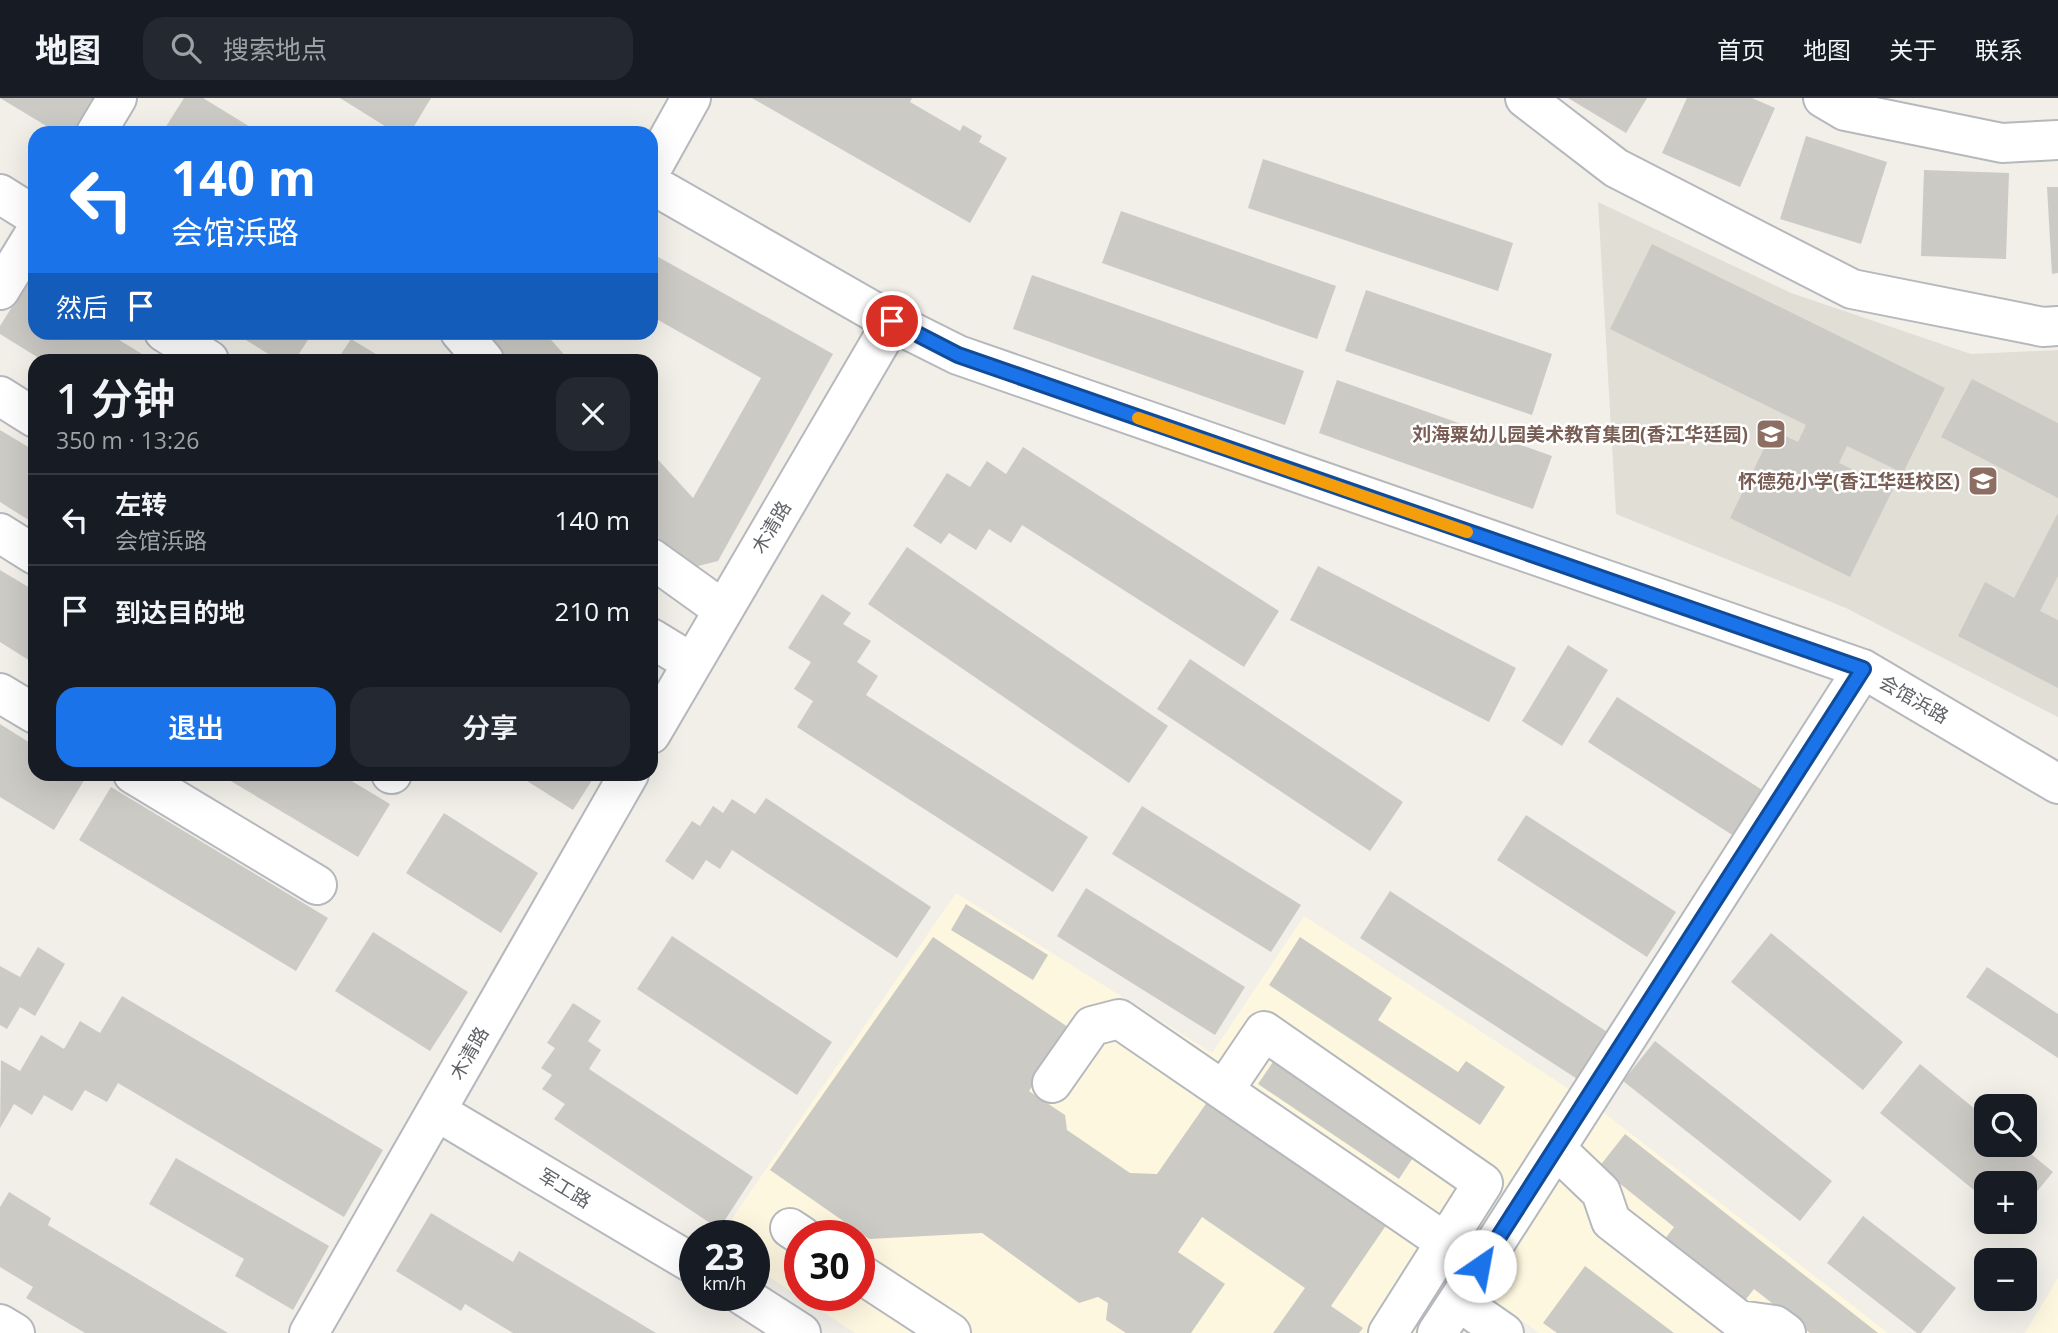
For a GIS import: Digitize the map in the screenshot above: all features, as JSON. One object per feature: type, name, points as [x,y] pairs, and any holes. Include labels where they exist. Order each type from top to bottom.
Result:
[{"type":"street","points":[[100,126],[117,98]]},
{"type":"street","points":[[658,157],[691,98]]},
{"type":"street","points":[[1525,98],[1616,168],[1852,289],[2043,327],[2058,326]]},
{"type":"street","points":[[1823,98],[1845,111],[2002,143],[2058,140]]},
{"type":"street","name":"会馆浜路","points":[[658,188],[892,321],[958,355],[1863,669],[2058,784]]},
{"type":"street","points":[[0,194],[28,212]]},
{"type":"street","points":[[0,290],[28,244]]},
{"type":"street","name":"木清路","points":[[658,722],[892,321]]},
{"type":"street","points":[[177,340],[199,354]]},
{"type":"street","points":[[467,340],[479,354]]},
{"type":"street","points":[[0,396],[28,414]]},
{"type":"street","points":[[0,533],[28,551]]},
{"type":"street","points":[[658,563],[723,609]]},
{"type":"street","points":[[658,642],[692,663]]},
{"type":"street","points":[[1437,1333],[1863,669]]},
{"type":"street","points":[[0,693],[28,710]]},
{"type":"street","points":[[145,781],[317,885]]},
{"type":"street","name":"木清路","points":[[309,1333],[625,781]]},
{"type":"street","points":[[1052,1083],[1092,1026],[1119,1019],[1480,1266]]},
{"type":"street","points":[[1224,1090],[1265,1031],[1483,1183],[1388,1333]]},
{"type":"street","name":"军工路","points":[[436,1111],[679,1255]]},
{"type":"street","points":[[1556,1149],[1601,1192],[1611,1221],[1739,1320],[1775,1325],[1786,1333]]},
{"type":"street","points":[[875,1283],[951,1333]]},
{"type":"street","points":[[1458,1301],[1504,1333]]},
{"type":"street","points":[[766,1311],[800,1333]]},
{"type":"street","points":[[0,1324],[15,1333]]},
{"type":"shaded area","name":"刘海粟幼儿园美术教育集团(香江华廷园)","points":[[1598,202],[1791,293],[1971,354],[2058,350],[2058,717],[1846,608],[1616,514]]},
{"type":"shaded area","points":[[956,893],[1212,1053],[1304,916],[1572,1091],[1415,1333],[855,1333],[821,1311],[875,1311],[875,1220],[784,1220],[784,1287],[770,1277],[770,1220],[731,1220]]},
{"type":"shaded area","points":[[1599,1109],[1888,1333],[1539,1333],[1484,1293]]},
{"type":"shaded area","points":[[2058,1278],[2058,1333],[2025,1333]]},
{"type":"building","points":[[0,98],[103,98],[86,126],[46,126]]},
{"type":"building","points":[[184,98],[203,98],[249,126],[166,126]]},
{"type":"building","points":[[340,98],[431,98],[414,126],[385,126]]},
{"type":"building","points":[[752,98],[912,98],[910,102],[960,131],[963,125],[982,136],[979,142],[1007,158],[970,223]]},
{"type":"building","points":[[1568,98],[1647,98],[1626,133]]},
{"type":"building","points":[[1687,98],[1752,98],[1775,108],[1740,187],[1662,153]]},
{"type":"building","points":[[1806,136],[1887,162],[1861,244],[1780,219]]},
{"type":"building","points":[[1263,159],[1513,243],[1498,291],[1248,208]]},
{"type":"building","points":[[1924,170],[2009,173],[2006,259],[1921,256]]},
{"type":"building","points":[[2047,187],[2058,187],[2058,273],[2052,274]]},
{"type":"building","points":[[1121,211],[1336,286],[1317,339],[1102,263]]},
{"type":"building","points":[[1652,244],[1945,388],[1903,473],[1847,446],[1839,463],[1893,489],[1850,577],[1730,518],[1773,430],[1798,442],[1806,425],[1610,329]]},
{"type":"building","points":[[658,257],[833,354],[718,561],[686,569],[658,537],[658,460],[693,498],[761,378],[658,320]]},
{"type":"building","points":[[1032,275],[1304,371],[1285,425],[1013,329]]},
{"type":"building","points":[[27,283],[28,340],[119,340],[142,354],[32,354],[0,334],[0,326]]},
{"type":"building","points":[[1366,290],[1552,354],[1532,415],[1345,351]]},
{"type":"building","points":[[246,340],[308,340],[299,354],[268,354]]},
{"type":"building","points":[[353,340],[376,354],[341,354]]},
{"type":"building","points":[[484,340],[551,340],[564,354],[497,354]]},
{"type":"building","points":[[1972,379],[2058,423],[2058,498],[1941,437]]},
{"type":"building","points":[[1337,380],[1552,456],[1533,509],[1319,433]]},
{"type":"building","points":[[0,430],[28,447],[28,520],[0,502]]},
{"type":"building","points":[[1023,447],[1279,611],[1244,667],[1022,525],[1011,543],[989,529],[976,550],[949,533],[941,544],[913,526],[947,473],[970,487],[987,461],[1006,474]]},
{"type":"building","points":[[2058,513],[2058,576],[2040,611],[2058,620],[2058,688],[1958,636],[1985,582],[2014,598]]},
{"type":"building","points":[[907,547],[1168,726],[1129,783],[868,604]]},
{"type":"building","points":[[1318,566],[1516,668],[1489,722],[1290,620]]},
{"type":"building","points":[[0,570],[28,587],[28,660],[0,642]]},
{"type":"building","points":[[822,594],[851,613],[843,624],[871,641],[857,662],[878,676],[866,695],[1088,837],[1053,892],[797,727],[813,701],[794,689],[811,662],[788,648]]},
{"type":"building","points":[[1568,645],[1608,670],[1562,746],[1522,721]]},
{"type":"building","points":[[1190,659],[1403,802],[1370,851],[1157,709]]},
{"type":"building","points":[[1617,697],[1767,793],[1737,838],[1588,742]]},
{"type":"building","points":[[0,724],[28,742],[28,781],[84,781],[54,830],[0,797]]},
{"type":"building","points":[[231,781],[352,781],[390,804],[358,857]]},
{"type":"building","points":[[527,781],[592,781],[573,810]]},
{"type":"building","points":[[111,787],[328,918],[296,971],[79,840]]},
{"type":"building","points":[[766,798],[931,907],[897,958],[732,850],[720,869],[706,860],[693,880],[665,861],[692,821],[700,826],[713,806],[723,813],[732,799],[755,814]]},
{"type":"building","points":[[1142,806],[1301,905],[1271,952],[1112,854]]},
{"type":"building","points":[[444,813],[538,873],[501,933],[406,873]]},
{"type":"building","points":[[1526,815],[1676,912],[1647,957],[1497,860]]},
{"type":"building","points":[[1086,888],[1245,987],[1215,1035],[1057,936]]},
{"type":"building","points":[[1390,891],[1615,1037],[1585,1084],[1360,938]]},
{"type":"building","points":[[966,904],[1048,955],[1033,980],[951,930]]},
{"type":"building","points":[[373,932],[468,992],[430,1051],[335,991]]},
{"type":"building","points":[[1771,933],[1903,1042],[1863,1090],[1731,982]]},
{"type":"building","points":[[672,936],[832,1042],[797,1095],[637,989]]},
{"type":"building","points":[[933,937],[1071,1029],[1029,1091],[1065,1115],[1067,1130],[1130,1173],[1157,1174],[1210,1098],[1389,1221],[1331,1306],[1363,1328],[1359,1333],[1273,1333],[1305,1288],[1202,1217],[1178,1252],[1225,1284],[1191,1333],[1126,1333],[1106,1320],[1108,1303],[1098,1297],[1079,1303],[982,1233],[875,1239],[875,1220],[842,1220],[770,1170]]},
{"type":"building","points":[[1300,937],[1392,998],[1378,1020],[1458,1072],[1466,1061],[1505,1087],[1480,1125],[1269,985]]},
{"type":"building","points":[[38,947],[65,964],[35,1016],[20,1007],[7,1029],[0,1025],[0,966],[20,977]]},
{"type":"building","points":[[1987,967],[2058,1014],[2058,1058],[1966,997]]},
{"type":"building","points":[[122,996],[383,1150],[344,1217],[118,1083],[107,1102],[85,1090],[72,1111],[44,1095],[32,1115],[14,1104],[0,1128],[1,1060],[20,1071],[41,1035],[64,1049],[80,1021],[100,1033]]},
{"type":"building","points":[[573,1003],[601,1021],[588,1041],[601,1050],[589,1069],[753,1177],[725,1220],[706,1220],[554,1119],[565,1104],[542,1089],[552,1075],[541,1068],[555,1048],[547,1043]]},
{"type":"building","points":[[1655,1041],[1832,1181],[1800,1221],[1623,1081]]},
{"type":"building","points":[[1275,1059],[1416,1153],[1399,1179],[1258,1084]]},
{"type":"building","points":[[1920,1064],[1974,1108],[1974,1157],[2035,1157],[2053,1172],[2037,1191],[2037,1171],[1974,1171],[1974,1190],[1880,1113]]},
{"type":"building","points":[[1625,1134],[1878,1333],[1810,1333],[1754,1289],[1743,1303],[1664,1240],[1674,1227],[1599,1167]]},
{"type":"building","points":[[176,1158],[329,1246],[293,1310],[235,1276],[244,1259],[149,1204]]},
{"type":"building","points":[[9,1192],[51,1218],[48,1225],[228,1333],[85,1333],[26,1298],[33,1287],[0,1267],[0,1207]]},
{"type":"building","points":[[431,1213],[513,1262],[519,1251],[656,1333],[513,1333],[465,1304],[461,1311],[396,1271]]},
{"type":"building","points":[[1863,1216],[1956,1288],[1921,1333],[1917,1333],[1827,1263]]},
{"type":"building","points":[[1585,1266],[1674,1333],[1557,1333],[1543,1323]]},
{"type":"slow traffic","points":[[1138,418],[1467,532]]},
{"type":"place","name":"刘海粟幼儿园美术教育集团(香江华廷园)","points":[[1771,434]]},
{"type":"place","name":"怀德苑小学(香江华廷校区)","points":[[1983,481]]},
{"type":"route","points":[[892,321],[958,355],[1863,669],[1480,1266]]}]
